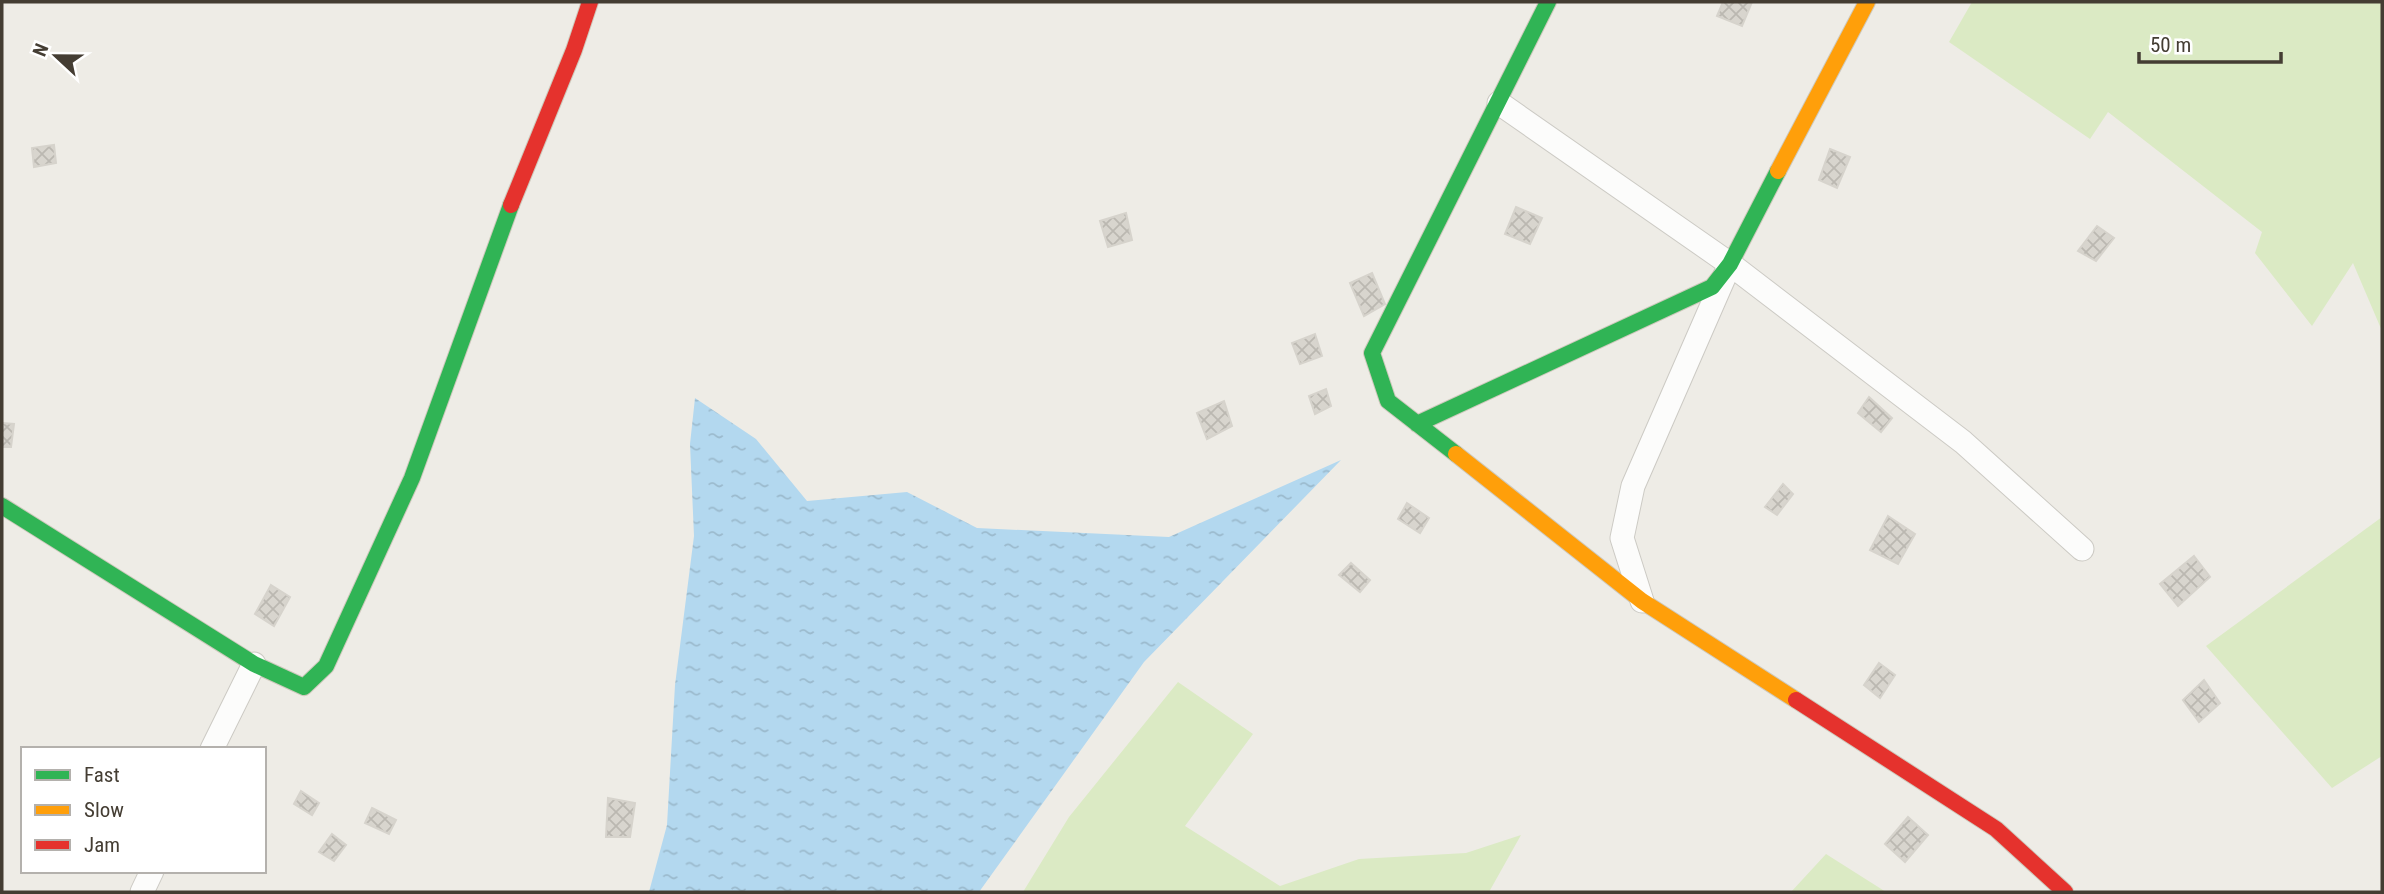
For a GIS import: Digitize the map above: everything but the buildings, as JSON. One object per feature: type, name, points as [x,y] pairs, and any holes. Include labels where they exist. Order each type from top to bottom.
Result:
[{"type":"street","points":[[2,506],[254,663],[304,687],[326,666],[412,478],[524,169],[574,50],[590,2]]},
{"type":"street","points":[[1548,2],[1500,103],[1372,353],[1388,401],[1642,601],[1996,829],[2065,892]]},
{"type":"street","points":[[1642,601],[1622,538],[1633,486],[1730,264],[1867,2]]},
{"type":"street","points":[[1500,103],[1730,264],[1963,442],[2082,550]]},
{"type":"street","points":[[1417,424],[1712,287],[1730,264]]},
{"type":"street","points":[[213,747],[254,663]]},
{"type":"street","points":[[142,892],[151,873]]},
{"type":"green space","points":[[1972,2],[2382,2],[2382,331],[2353,263],[2312,326],[2255,253],[2262,232],[2108,112],[2090,139],[1949,42]]},
{"type":"green space","points":[[2382,517],[2382,756],[2332,788],[2206,646]]},
{"type":"green space","points":[[1178,682],[1253,734],[1185,826],[1280,886],[1359,859],[1466,853],[1521,835],[1489,892],[1023,892],[1069,817]]},
{"type":"green space","points":[[1826,854],[1886,892],[1791,892]]},
{"type":"water","points":[[695,398],[756,439],[807,501],[907,492],[977,528],[1169,537],[1341,460],[1144,662],[979,892],[649,892],[667,825],[675,685],[694,536],[690,444]]},
{"type":"traffic: fast","points":[[1456,454],[1388,401],[1372,353],[1548,2]]},
{"type":"traffic: fast","points":[[1417,424],[1712,287],[1730,264],[1778,171]]},
{"type":"traffic: fast","points":[[2,506],[254,664],[304,687],[326,666],[412,478],[511,205]]},
{"type":"traffic: slow","points":[[1778,171],[1867,2]]},
{"type":"traffic: slow","points":[[1456,454],[1642,601],[1796,700]]},
{"type":"traffic: jam","points":[[511,205],[574,50],[590,2]]},
{"type":"traffic: jam","points":[[1796,700],[1996,829],[2065,892]]}]
